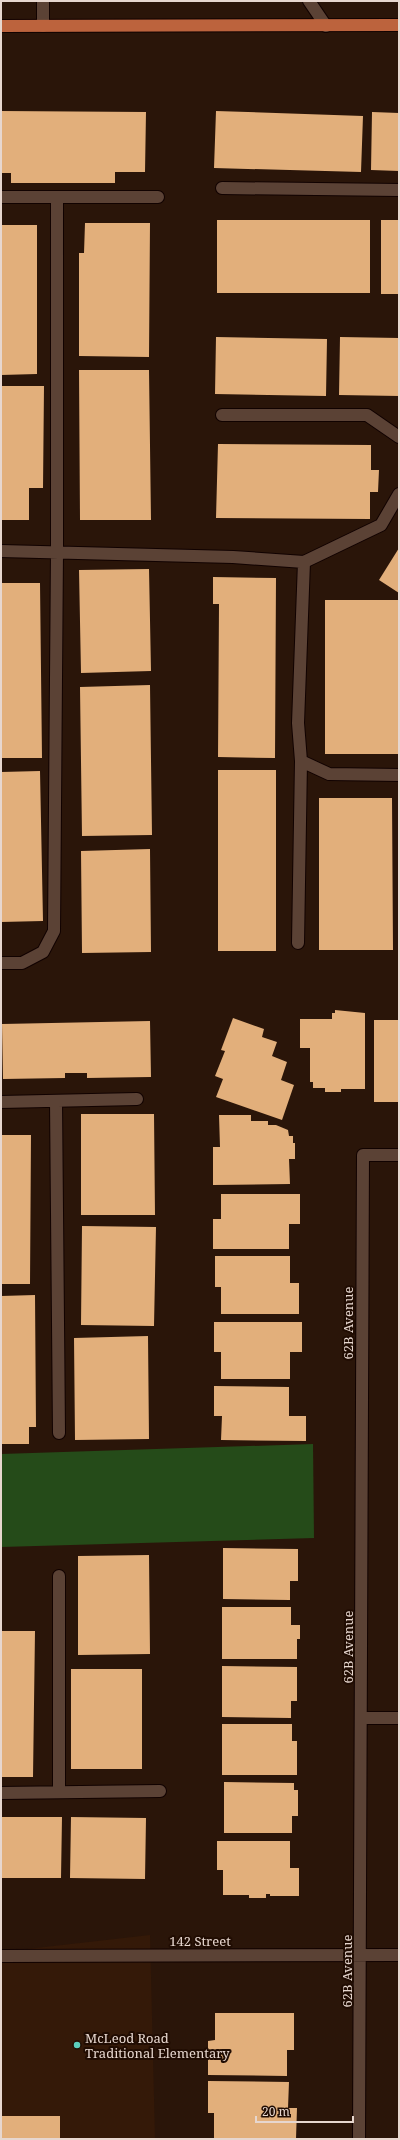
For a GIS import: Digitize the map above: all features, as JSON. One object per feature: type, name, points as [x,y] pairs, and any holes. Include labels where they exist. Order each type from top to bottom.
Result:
[{"type":"main road","points":[[1,26],[399,25]]},
{"type":"street","points":[[43,1],[43,26]]},
{"type":"street","points":[[309,1],[326,26]]},
{"type":"street","points":[[222,188],[399,190]]},
{"type":"street","points":[[1,197],[158,197]]},
{"type":"street","points":[[1,963],[22,963],[43,952],[54,931],[57,552],[57,197]]},
{"type":"street","points":[[222,415],[366,415],[399,437]]},
{"type":"street","points":[[1,551],[233,557],[304,562],[380,525],[399,494]]},
{"type":"street","points":[[298,943],[301,761],[298,723],[304,562]]},
{"type":"street","points":[[301,761],[329,774],[399,775]]},
{"type":"street","points":[[1,1102],[137,1099]]},
{"type":"street","points":[[56,1101],[59,1433]]},
{"type":"street","name":"62B Avenue","points":[[359,2139],[362,1718],[363,1155],[399,1155]]},
{"type":"street","points":[[59,1576],[59,1792]]},
{"type":"street","points":[[362,1718],[399,1718]]},
{"type":"street","points":[[1,1793],[160,1791]]},
{"type":"street","name":"142 Street","points":[[1,1956],[399,1955]]},
{"type":"shaded area","name":"McLeod Road Traditional Elementary","points":[[150,1935],[155,2139],[1,2139],[1,1952]]},
{"type":"green space","points":[[313,1444],[314,1538],[1,1547],[1,1454]]},
{"type":"building","points":[[1,111],[146,112],[145,172],[115,172],[115,183],[11,183],[11,173],[1,173]]},
{"type":"building","points":[[216,111],[363,116],[361,172],[214,168]]},
{"type":"building","points":[[372,112],[399,113],[399,171],[371,170]]},
{"type":"building","points":[[217,220],[370,220],[370,293],[217,293]]},
{"type":"building","points":[[381,220],[399,220],[399,294],[381,294]]},
{"type":"building","points":[[85,223],[150,223],[149,357],[79,356],[79,253],[84,253]]},
{"type":"building","points":[[1,225],[37,225],[37,374],[1,375]]},
{"type":"building","points":[[216,337],[327,339],[326,396],[215,394]]},
{"type":"building","points":[[340,337],[399,338],[399,396],[339,395]]},
{"type":"building","points":[[79,370],[149,370],[151,520],[80,520]]},
{"type":"building","points":[[1,386],[44,386],[43,488],[29,488],[29,520],[1,520]]},
{"type":"building","points":[[218,444],[371,445],[371,470],[379,470],[378,492],[370,492],[370,519],[216,518]]},
{"type":"building","points":[[399,548],[399,593],[379,580]]},
{"type":"building","points":[[149,569],[151,671],[81,673],[79,570]]},
{"type":"building","points":[[213,577],[276,578],[275,758],[218,757],[219,604],[213,604]]},
{"type":"building","points":[[1,583],[40,583],[42,758],[1,758]]},
{"type":"building","points":[[325,600],[398,600],[398,754],[325,754]]},
{"type":"building","points":[[150,685],[152,835],[82,836],[80,687]]},
{"type":"building","points":[[218,770],[276,770],[276,951],[218,951]]},
{"type":"building","points":[[40,771],[43,921],[1,922],[1,772]]},
{"type":"building","points":[[319,798],[392,798],[393,950],[319,950]]},
{"type":"building","points":[[150,849],[151,952],[82,953],[81,851]]},
{"type":"building","points":[[335,1010],[365,1013],[365,1089],[341,1089],[341,1092],[325,1092],[325,1088],[313,1088],[313,1082],[310,1082],[310,1048],[300,1048],[300,1019],[332,1019],[332,1013],[335,1013]]},
{"type":"building","points":[[233,1018],[264,1029],[262,1037],[277,1042],[272,1056],[287,1062],[281,1080],[294,1085],[282,1120],[216,1097],[223,1079],[215,1076],[225,1051],[221,1050]]},
{"type":"building","points":[[374,1020],[399,1020],[399,1102],[374,1102]]},
{"type":"building","points":[[150,1021],[151,1077],[87,1078],[87,1073],[65,1073],[65,1078],[3,1079],[2,1024]]},
{"type":"building","points":[[81,1114],[154,1114],[155,1215],[81,1215]]},
{"type":"building","points":[[219,1115],[251,1115],[251,1121],[268,1121],[268,1125],[276,1125],[288,1130],[289,1136],[293,1136],[293,1143],[295,1143],[295,1159],[289,1159],[290,1184],[213,1185],[213,1147],[220,1147]]},
{"type":"building","points":[[1,1135],[31,1135],[30,1284],[1,1284]]},
{"type":"building","points":[[221,1194],[300,1194],[300,1224],[289,1224],[289,1249],[213,1249],[213,1219],[221,1219]]},
{"type":"building","points":[[82,1226],[156,1227],[154,1326],[81,1325]]},
{"type":"building","points":[[215,1256],[290,1256],[290,1283],[299,1283],[299,1314],[221,1314],[221,1287],[215,1287]]},
{"type":"building","points":[[35,1295],[36,1427],[29,1427],[29,1444],[1,1444],[1,1296]]},
{"type":"building","points":[[214,1322],[302,1322],[302,1352],[290,1352],[290,1379],[221,1379],[221,1352],[214,1352]]},
{"type":"building","points":[[148,1336],[149,1439],[75,1440],[74,1338]]},
{"type":"building","points":[[214,1386],[289,1387],[289,1416],[306,1416],[306,1441],[221,1440],[222,1416],[214,1416]]},
{"type":"building","points":[[223,1548],[298,1549],[298,1581],[290,1581],[290,1600],[223,1599]]},
{"type":"building","points":[[149,1555],[150,1654],[78,1655],[78,1556]]},
{"type":"building","points":[[222,1607],[291,1607],[291,1625],[300,1625],[300,1639],[297,1639],[297,1659],[222,1659]]},
{"type":"building","points":[[1,1631],[35,1631],[33,1777],[1,1777]]},
{"type":"building","points":[[222,1666],[297,1667],[297,1701],[291,1701],[291,1718],[222,1717]]},
{"type":"building","points":[[71,1669],[142,1669],[142,1769],[71,1769]]},
{"type":"building","points":[[222,1724],[292,1724],[292,1741],[297,1741],[297,1775],[222,1775]]},
{"type":"building","points":[[224,1782],[294,1783],[294,1790],[298,1790],[298,1816],[292,1816],[292,1833],[224,1833]]},
{"type":"building","points":[[1,1817],[62,1817],[61,1878],[1,1878]]},
{"type":"building","points":[[71,1817],[146,1818],[145,1879],[70,1878]]},
{"type":"building","points":[[217,1841],[290,1841],[290,1868],[299,1868],[299,1896],[270,1896],[270,1894],[266,1894],[266,1898],[249,1898],[249,1895],[223,1895],[223,1870],[217,1870]]},
{"type":"building","points":[[215,2013],[294,2013],[294,2050],[287,2050],[287,2076],[208,2075],[208,2041],[215,2040]]},
{"type":"building","points":[[208,2081],[289,2082],[288,2108],[297,2108],[296,2139],[214,2139],[214,2113],[208,2113]]},
{"type":"building","points":[[1,2116],[60,2116],[60,2139],[1,2139]]},
{"type":"place","name":"McLeod Road Traditional Elementary","points":[[77,2045]]}]
